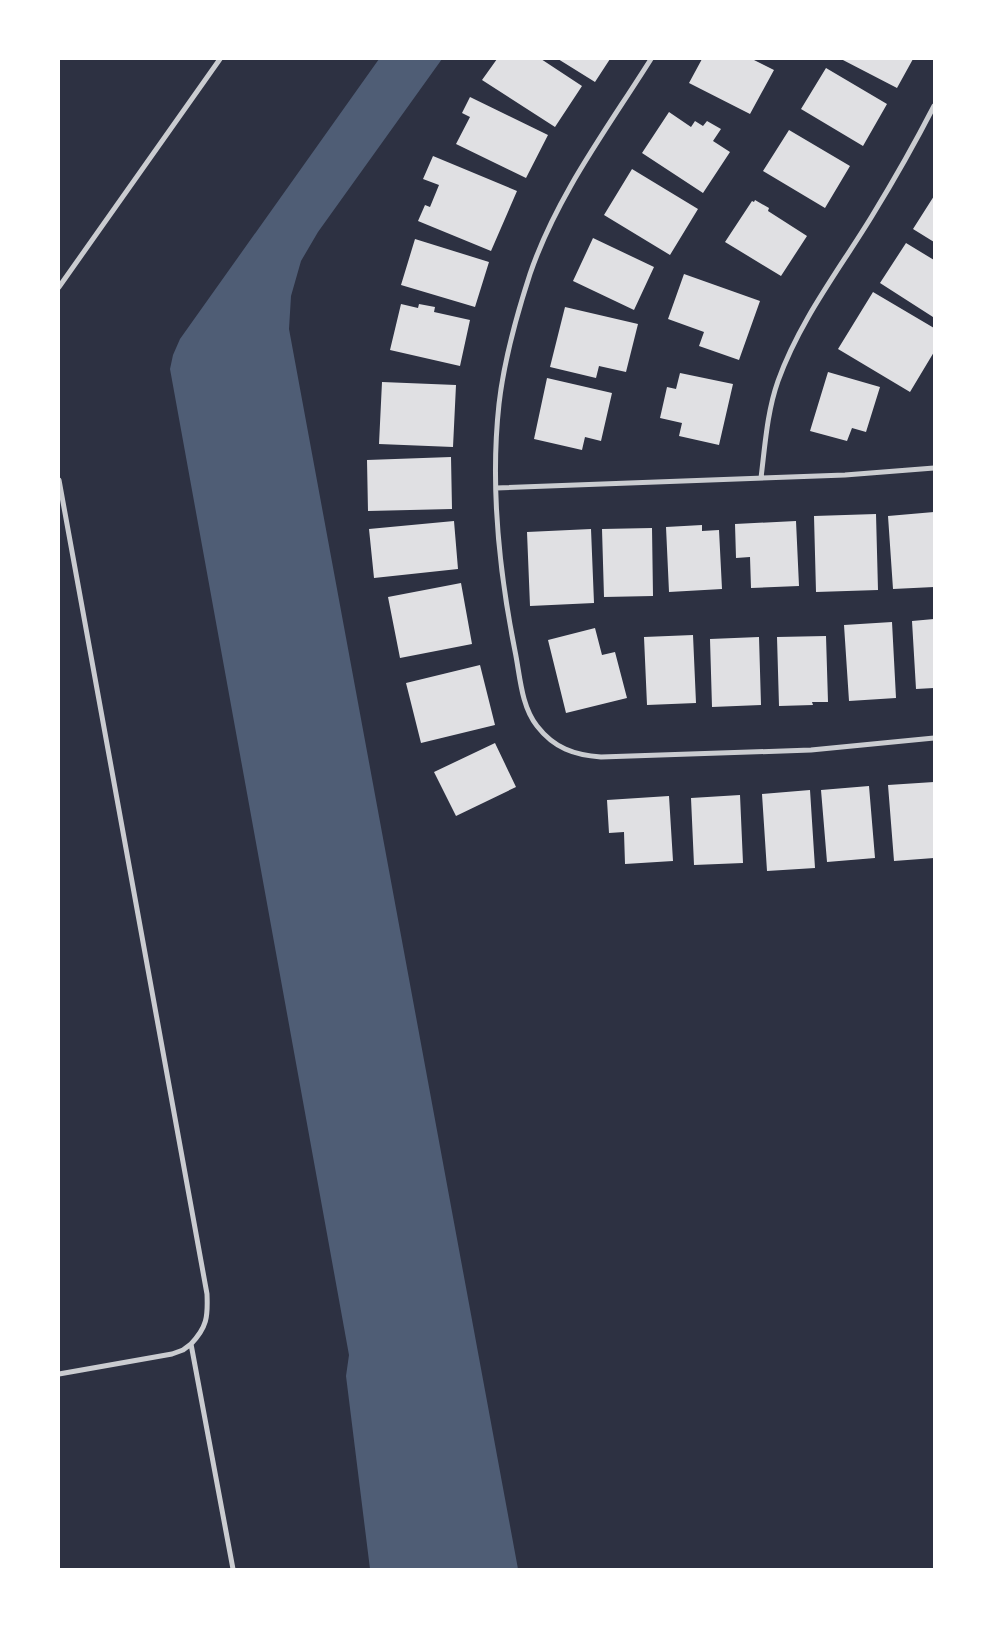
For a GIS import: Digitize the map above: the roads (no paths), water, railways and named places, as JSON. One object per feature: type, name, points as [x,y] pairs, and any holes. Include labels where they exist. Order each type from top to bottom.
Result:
[{"type":"street","points":[[59,287],[220,59]]},
{"type":"street","points":[[651,59],[592,149],[566,193],[546,234],[516,318],[504,376],[499,404],[496,488],[510,628],[529,714],[535,725],[562,749],[601,758],[811,750],[934,738]]},
{"type":"street","points":[[761,478],[770,411],[778,383],[798,333],[882,200],[934,106]]},
{"type":"street","points":[[496,488],[844,475],[934,468]]},
{"type":"street","points":[[59,480],[208,1310],[206,1323],[200,1335],[183,1350],[172,1354],[59,1374]]},
{"type":"street","points":[[191,1344],[233,1569]]},
{"type":"water","points":[[379,59],[442,59],[318,232],[301,261],[291,296],[289,329],[518,1569],[370,1569],[346,1376],[349,1355],[170,369],[173,355],[180,339]]}]
